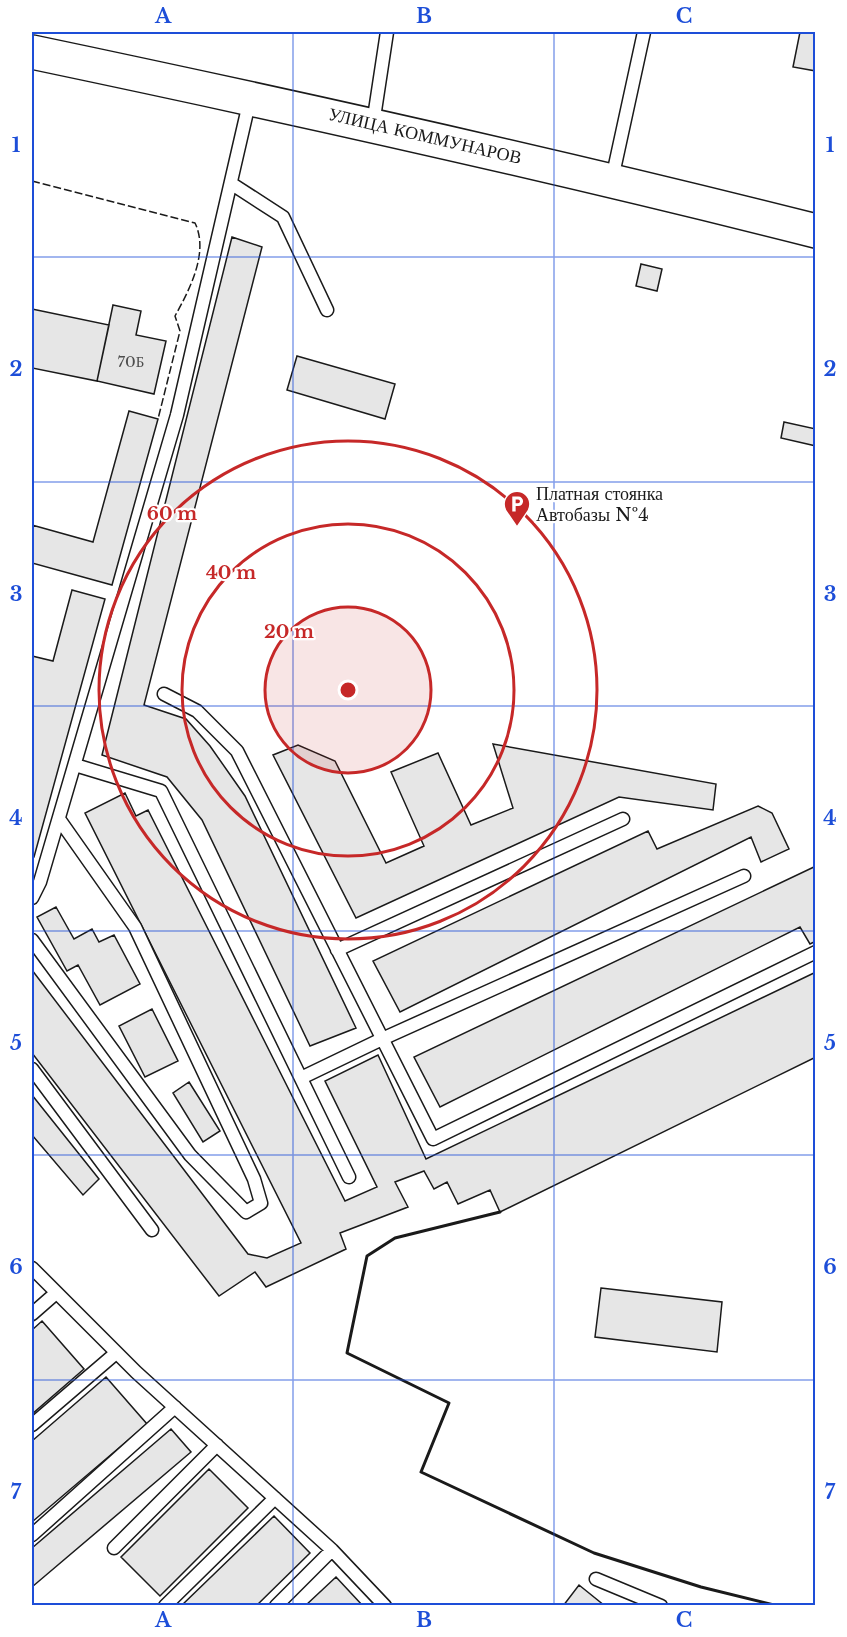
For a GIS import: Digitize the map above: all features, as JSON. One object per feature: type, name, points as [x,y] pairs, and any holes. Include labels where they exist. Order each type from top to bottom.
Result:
[{"type":"main road","name":"УЛИЦА КОММУНАРОВ","points":[[32,52],[373,124],[612,179],[816,231]]},
{"type":"lane","points":[[373,124],[387,32]]},
{"type":"lane","points":[[612,179],[644,32]]},
{"type":"lane","points":[[32,898],[40,882],[59,819],[177,415],[250,98]]},
{"type":"lane","points":[[232,184],[283,217],[327,310]]},
{"type":"lane","points":[[164,694],[197,711],[237,751],[433,1139],[816,952]]},
{"type":"lane","points":[[75,765],[161,791],[348,1177]]},
{"type":"lane","points":[[32,940],[190,1155],[246,1212],[261,1203],[254,1179],[135,927],[59,819]]},
{"type":"lane","points":[[337,950],[623,819]]},
{"type":"lane","points":[[301,1078],[382,1039],[744,876]]},
{"type":"lane","points":[[32,1069],[152,1230]]},
{"type":"lane","points":[[32,1268],[117,1353],[332,1550],[385,1605]]},
{"type":"lane","points":[[32,1314],[56,1293]]},
{"type":"lane","points":[[32,1425],[117,1353]]},
{"type":"lane","points":[[32,1535],[175,1407]]},
{"type":"lane","points":[[114,1548],[217,1445]]},
{"type":"lane","points":[[165,1605],[275,1498]]},
{"type":"lane","points":[[276,1605],[332,1550]]},
{"type":"lane","points":[[596,1579],[661,1605]]},
{"type":"building","points":[[800,32],[816,32],[816,71],[793,67]]},
{"type":"building","points":[[232,237],[262,247],[144,705],[186,719],[210,746],[245,796],[356,1028],[310,1046],[202,820],[167,777],[102,755]]},
{"type":"building","points":[[641,264],[662,269],[657,291],[636,286]]},
{"type":"building","points":[[113,305],[141,311],[136,335],[166,341],[154,394],[97,381]]},
{"type":"building","points":[[32,309],[109,325],[97,381],[32,368]]},
{"type":"building","points":[[297,356],[395,384],[385,419],[287,390]]},
{"type":"building","points":[[129,411],[158,419],[112,585],[32,563],[32,525],[93,542]]},
{"type":"building","points":[[784,422],[816,429],[816,446],[781,438]]},
{"type":"building","points":[[72,590],[105,599],[34,857],[32,857],[32,656],[53,661]]},
{"type":"building","points":[[493,744],[716,784],[713,810],[619,797],[356,918],[273,755],[298,745],[335,761],[386,863],[424,846],[391,772],[438,753],[471,825],[513,808]]},
{"type":"building","points":[[125,793],[136,816],[148,810],[345,1201],[377,1187],[325,1081],[378,1055],[426,1159],[816,972],[816,1057],[500,1212],[490,1190],[458,1204],[447,1182],[434,1189],[424,1171],[395,1182],[408,1207],[340,1233],[346,1249],[266,1287],[255,1272],[219,1296],[32,1053],[32,970],[248,1254],[267,1258],[301,1243],[85,813]]},
{"type":"building","points":[[758,806],[772,813],[789,849],[761,862],[751,837],[400,1012],[373,961],[648,831],[657,849]]},
{"type":"building","points":[[816,866],[816,941],[810,944],[800,927],[440,1107],[414,1057]]},
{"type":"building","points":[[56,907],[74,939],[92,929],[99,942],[114,935],[140,984],[100,1005],[78,965],[67,971],[37,917]]},
{"type":"building","points":[[152,1009],[178,1061],[145,1077],[119,1026]]},
{"type":"building","points":[[189,1082],[220,1131],[203,1142],[173,1093]]},
{"type":"building","points":[[32,1095],[99,1179],[83,1195],[32,1135]]},
{"type":"building","points":[[601,1288],[722,1302],[717,1352],[595,1337]]},
{"type":"building","points":[[42,1321],[84,1369],[32,1414],[32,1330]]},
{"type":"building","points":[[106,1377],[147,1424],[32,1522],[32,1441]]},
{"type":"building","points":[[171,1429],[191,1452],[32,1587],[32,1548]]},
{"type":"building","points":[[209,1469],[248,1508],[160,1596],[121,1557]]},
{"type":"building","points":[[274,1516],[310,1553],[256,1606],[181,1606]]},
{"type":"building","points":[[336,1577],[363,1606],[305,1606]]},
{"type":"building","points":[[579,1585],[605,1606],[563,1606]]},
{"type":"fence","points":[[32,181],[195,223],[199,234],[199,258],[192,282],[175,316],[180,331],[158,419]]},
{"type":"wall","points":[[500,1212],[395,1238],[367,1256],[347,1353],[449,1403],[421,1472],[594,1553],[701,1587],[778,1606]]},
{"type":"place","name":"Платная стоянка Автобазы №4","points":[[517,527]]}]
